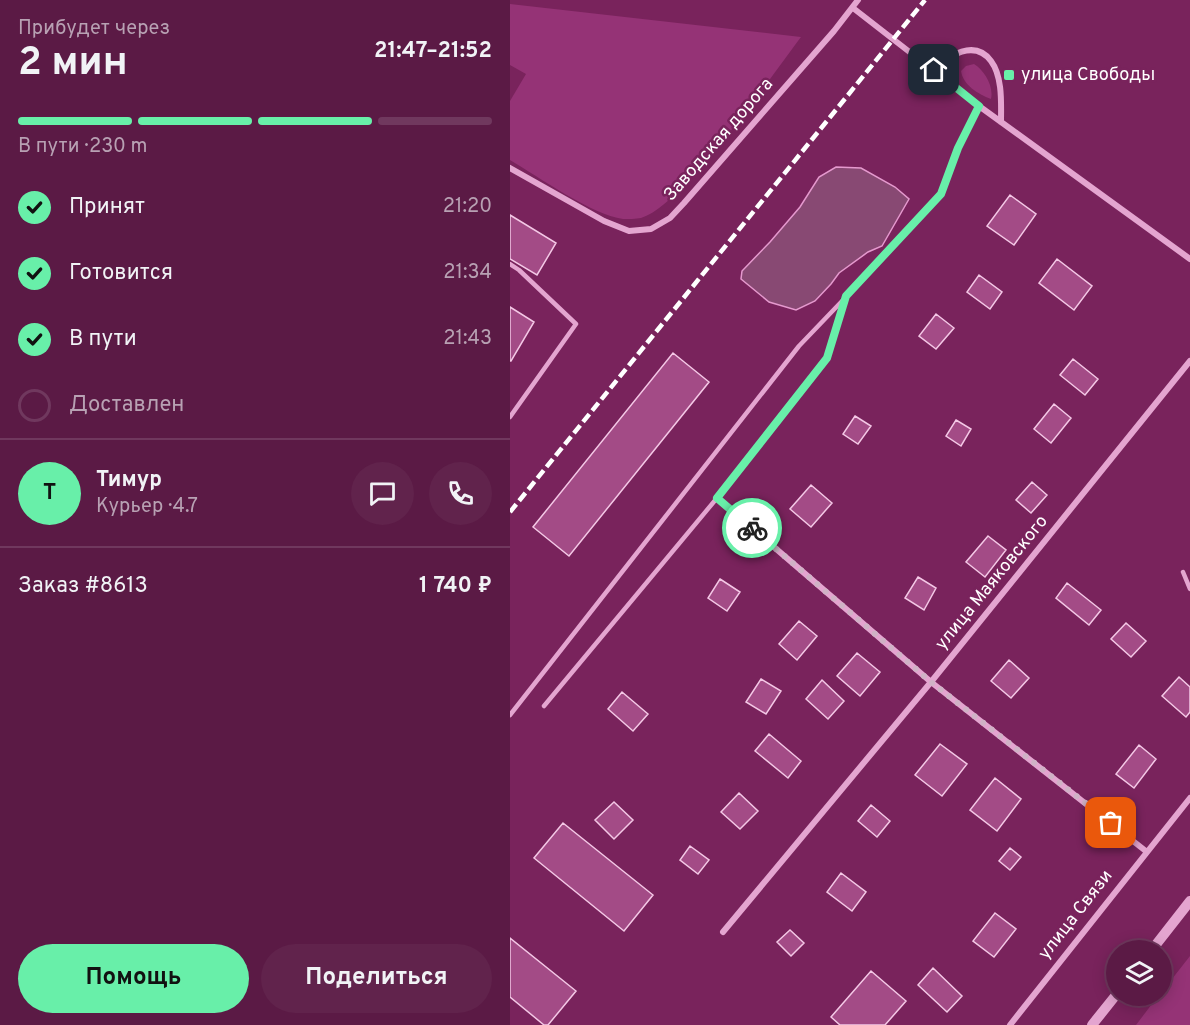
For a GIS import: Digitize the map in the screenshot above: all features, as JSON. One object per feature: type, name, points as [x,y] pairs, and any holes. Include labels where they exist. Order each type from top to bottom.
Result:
[{"type":"street","name":"Заводская дорога","points":[[510,168],[604,221],[629,231],[651,229],[670,218],[684,203],[858,0]]},
{"type":"street","points":[[853,8],[979,106],[1190,259]]},
{"type":"street","points":[[934,70],[943,60],[955,53],[967,50],[981,53],[992,62],[997,77],[1001,101],[1001,122]]},
{"type":"street","points":[[979,106],[958,148],[941,194],[846,296],[827,358],[717,498],[931,682],[1147,852]]},
{"type":"street","name":"улица Маяковского","points":[[723,932],[931,682],[1190,361]]},
{"type":"street","name":"улица Связи","points":[[1010,1025],[1190,798]]},
{"type":"street","points":[[1160,940],[1190,901]]},
{"type":"street","points":[[1092,1025],[1107,1006]]},
{"type":"lane","points":[[510,264],[576,324],[510,417]]},
{"type":"lane","points":[[510,715],[799,346],[846,296]]},
{"type":"lane","points":[[544,706],[717,498]]},
{"type":"lane","points":[[1183,572],[1190,589]]},
{"type":"shaded area","points":[[510,4],[801,37],[726,138],[679,191],[658,209],[641,218],[623,219],[610,216],[581,203],[510,160],[510,101],[526,74],[510,65]]},
{"type":"shaded area","points":[[974,64],[987,79],[992,94],[991,99],[972,88],[962,76],[961,71],[966,66]]},
{"type":"shaded area","points":[[836,167],[861,168],[895,187],[909,199],[882,246],[868,252],[839,273],[815,301],[796,310],[769,302],[741,279],[742,271],[800,207],[819,177]]},
{"type":"shaded area","points":[[1190,956],[1190,1025],[1136,1025],[1150,1006],[1172,1006],[1172,979]]},
{"type":"building","points":[[1010,195],[1036,214],[1014,245],[987,226]]},
{"type":"building","points":[[510,215],[556,243],[537,275],[510,259]]},
{"type":"building","points":[[1057,259],[1092,286],[1074,310],[1039,283]]},
{"type":"building","points":[[979,275],[1002,292],[990,309],[967,292]]},
{"type":"building","points":[[510,307],[534,322],[511,361],[510,361]]},
{"type":"building","points":[[936,314],[954,328],[936,349],[919,336]]},
{"type":"building","points":[[673,353],[709,382],[569,556],[533,527]]},
{"type":"building","points":[[1073,359],[1098,379],[1085,395],[1060,375]]},
{"type":"building","points":[[1054,404],[1071,418],[1051,443],[1034,429]]},
{"type":"building","points":[[855,416],[871,426],[858,444],[843,434]]},
{"type":"building","points":[[956,420],[971,429],[961,446],[946,436]]},
{"type":"building","points":[[1032,482],[1047,495],[1031,513],[1016,500]]},
{"type":"building","points":[[811,485],[832,503],[811,527],[790,509]]},
{"type":"building","points":[[988,536],[1006,550],[985,577],[966,562]]},
{"type":"building","points":[[918,577],[936,588],[924,610],[905,598]]},
{"type":"building","points":[[720,579],[740,592],[727,611],[708,598]]},
{"type":"building","points":[[1067,583],[1101,610],[1089,625],[1056,598]]},
{"type":"building","points":[[799,621],[817,636],[797,660],[779,644]]},
{"type":"building","points":[[1126,623],[1146,641],[1131,657],[1111,639]]},
{"type":"building","points":[[857,653],[880,672],[860,696],[837,676]]},
{"type":"building","points":[[1009,660],[1029,678],[1011,698],[991,681]]},
{"type":"building","points":[[1179,677],[1190,687],[1190,712],[1186,717],[1162,696]]},
{"type":"building","points":[[761,679],[781,691],[766,714],[746,702]]},
{"type":"building","points":[[822,680],[844,701],[828,719],[806,699]]},
{"type":"building","points":[[622,692],[648,714],[633,731],[608,709]]},
{"type":"building","points":[[769,734],[801,761],[788,778],[755,751]]},
{"type":"building","points":[[940,744],[967,764],[942,796],[915,775]]},
{"type":"building","points":[[1139,745],[1156,759],[1134,788],[1116,774]]},
{"type":"building","points":[[995,778],[1021,799],[997,831],[970,810]]},
{"type":"building","points":[[739,793],[758,811],[740,829],[721,812]]},
{"type":"building","points":[[614,802],[633,820],[614,839],[595,820]]},
{"type":"building","points":[[871,805],[890,821],[877,837],[858,821]]},
{"type":"building","points":[[563,823],[653,895],[624,931],[534,858]]},
{"type":"building","points":[[690,846],[709,860],[698,874],[680,860]]},
{"type":"building","points":[[1010,848],[1021,857],[1010,870],[999,861]]},
{"type":"building","points":[[841,873],[866,892],[852,911],[827,892]]},
{"type":"building","points":[[995,913],[1016,929],[994,957],[973,941]]},
{"type":"building","points":[[790,930],[804,943],[791,956],[777,942]]},
{"type":"building","points":[[510,938],[576,991],[548,1025],[544,1025],[510,997]]},
{"type":"building","points":[[933,968],[962,996],[947,1012],[918,985]]},
{"type":"building","points":[[871,971],[906,1001],[885,1025],[840,1025],[831,1017]]},
{"type":"railway","points":[[510,512],[925,0]]},
{"type":"way so far","points":[[752,528],[931,682],[1111,823]]},
{"type":"place","name":"улица Свободы","points":[[1009,75]]},
{"type":"route","points":[[752,528],[717,498],[827,358],[846,296],[941,194],[958,148],[979,106],[934,70]]}]
